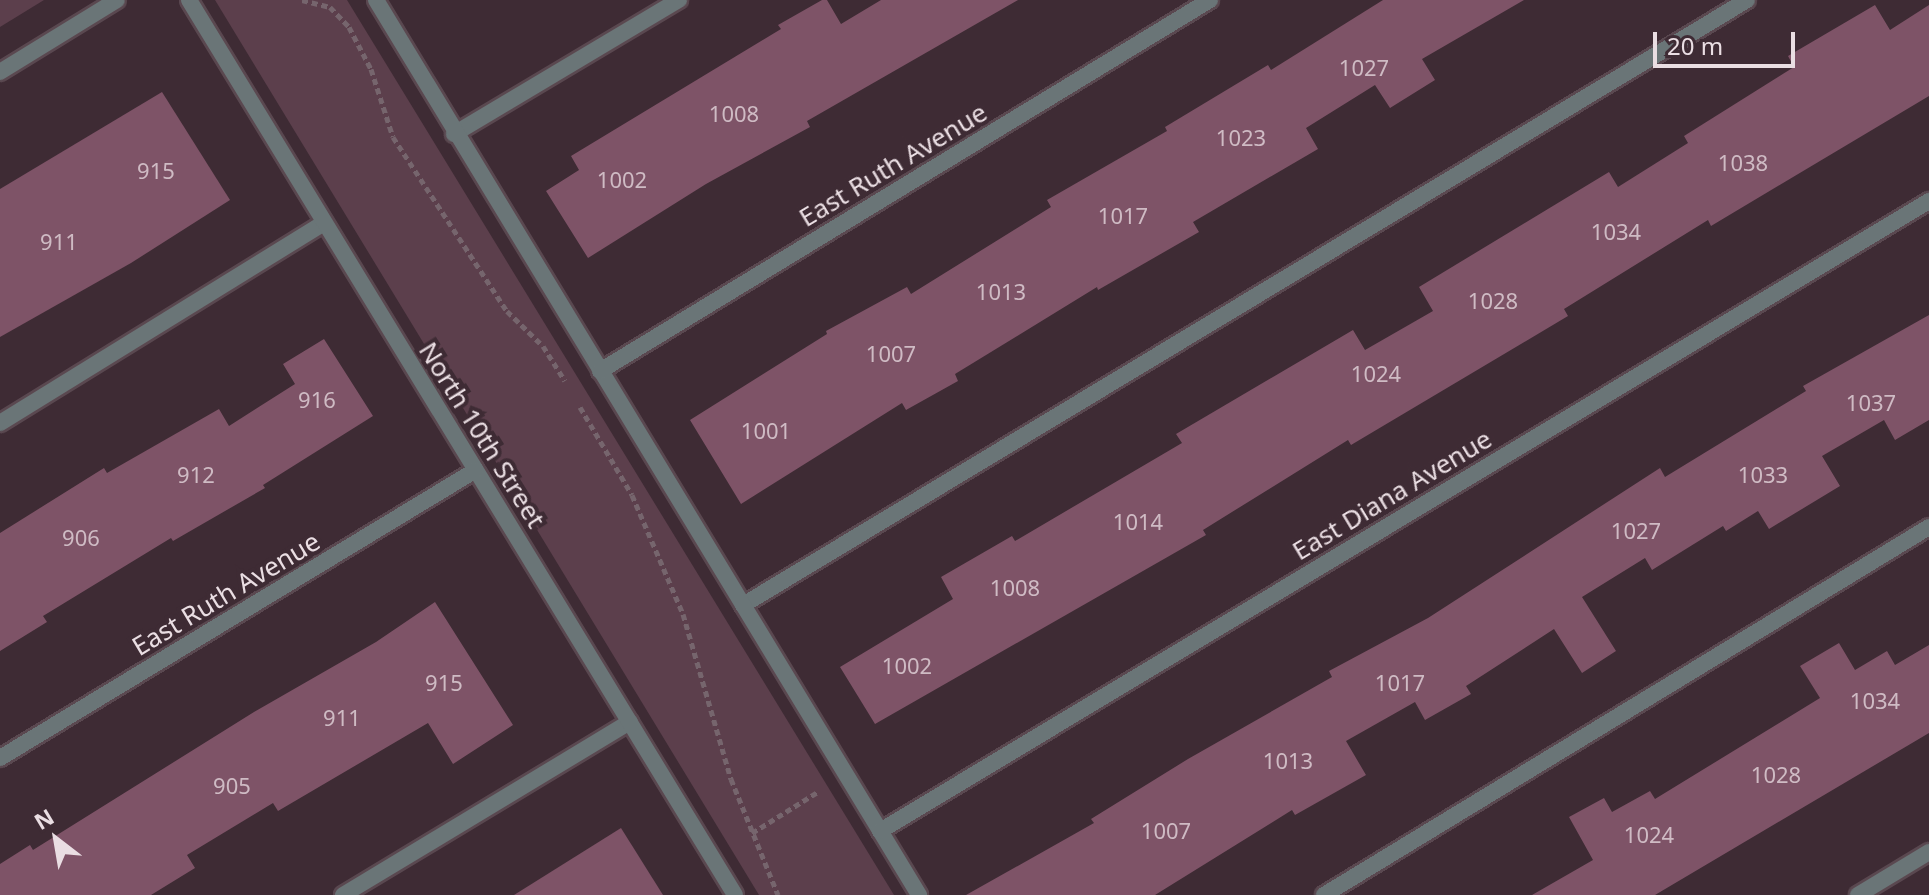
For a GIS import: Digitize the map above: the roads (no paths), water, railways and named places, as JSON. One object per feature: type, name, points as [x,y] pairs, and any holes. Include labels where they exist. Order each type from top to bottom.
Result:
[{"type":"street","points":[[0,72],[117,0]]},
{"type":"street","name":"North 10th Street","points":[[189,0],[735,895]]},
{"type":"street","points":[[376,0],[454,134],[919,895]]},
{"type":"street","points":[[454,134],[679,0]]},
{"type":"street","name":"East Ruth Avenue","points":[[600,371],[1210,0]]},
{"type":"street","points":[[743,605],[1747,0]]},
{"type":"street","name":"East Diana Avenue","points":[[880,831],[1929,201]]},
{"type":"street","points":[[0,423],[324,223]]},
{"type":"street","name":"East Ruth Avenue","points":[[0,758],[476,470]]},
{"type":"street","points":[[1324,895],[1929,527]]},
{"type":"street","points":[[343,895],[630,722]]},
{"type":"street","points":[[1858,895],[1929,852]]}]
